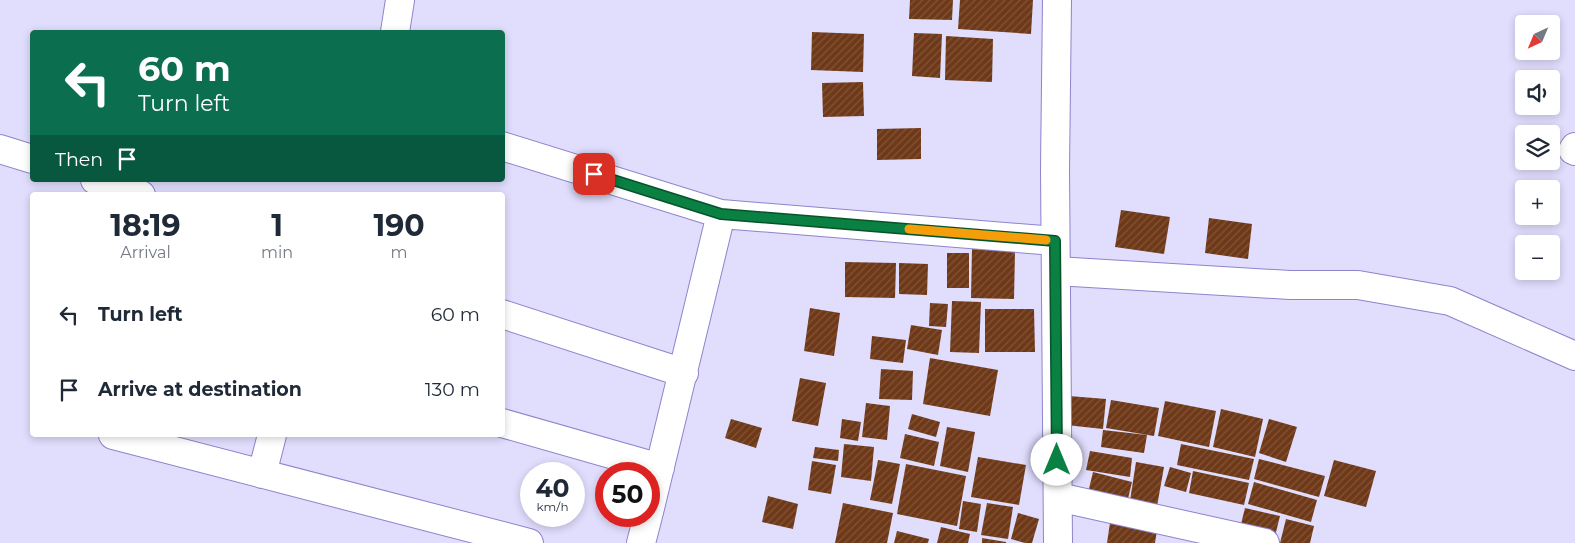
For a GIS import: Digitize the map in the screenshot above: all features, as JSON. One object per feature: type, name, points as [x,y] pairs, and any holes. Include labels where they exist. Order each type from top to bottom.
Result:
[{"type":"street","points":[[395,30],[400,0]]},
{"type":"street","points":[[1057,0],[1055,241],[1058,543]]},
{"type":"street","points":[[505,147],[721,214],[1055,241]]},
{"type":"street","points":[[0,149],[30,158]]},
{"type":"street","points":[[97,185],[128,192]]},
{"type":"street","points":[[660,468],[721,214]]},
{"type":"street","points":[[1056,271],[1290,285],[1358,285],[1450,301],[1575,356]]},
{"type":"street","points":[[505,315],[684,374]]},
{"type":"street","points":[[505,424],[639,462]]},
{"type":"street","points":[[121,437],[529,543]]},
{"type":"street","points":[[262,474],[271,437]]},
{"type":"street","points":[[1058,497],[1265,543]]},
{"type":"street","points":[[641,543],[645,527]]},
{"type":"building","points":[[910,0],[953,0],[952,20],[909,19]]},
{"type":"building","points":[[960,0],[1033,0],[1031,34],[958,29]]},
{"type":"building","points":[[812,32],[864,34],[863,72],[811,70]]},
{"type":"building","points":[[914,33],[942,34],[940,78],[912,76]]},
{"type":"building","points":[[946,36],[993,39],[992,82],[945,80]]},
{"type":"building","points":[[863,82],[864,116],[823,117],[822,83]]},
{"type":"building","points":[[921,128],[921,159],[877,160],[877,129]]},
{"type":"building","points":[[1121,210],[1170,217],[1164,254],[1115,247]]},
{"type":"building","points":[[1209,218],[1252,224],[1248,259],[1205,253]]},
{"type":"building","points":[[972,249],[1015,251],[1014,299],[971,298]]},
{"type":"building","points":[[947,253],[969,253],[969,288],[947,288]]},
{"type":"building","points":[[845,262],[896,263],[895,298],[845,297]]},
{"type":"building","points":[[899,263],[928,264],[927,295],[899,294]]},
{"type":"building","points":[[952,301],[981,302],[979,353],[950,352]]},
{"type":"building","points":[[930,303],[948,304],[946,327],[929,326]]},
{"type":"building","points":[[810,308],[840,313],[834,356],[804,351]]},
{"type":"building","points":[[985,309],[1034,309],[1035,352],[985,352]]},
{"type":"building","points":[[911,325],[942,330],[938,355],[907,349]]},
{"type":"building","points":[[872,336],[906,340],[903,363],[870,359]]},
{"type":"building","points":[[930,358],[998,370],[990,416],[923,404]]},
{"type":"building","points":[[881,369],[913,371],[912,400],[879,399]]},
{"type":"building","points":[[800,378],[826,383],[818,426],[792,421]]},
{"type":"building","points":[[1069,396],[1106,399],[1103,429],[1066,425]]},
{"type":"building","points":[[1111,400],[1159,408],[1154,436],[1106,428]]},
{"type":"building","points":[[1165,401],[1216,411],[1209,447],[1158,436]]},
{"type":"building","points":[[866,403],[890,406],[887,440],[862,437]]},
{"type":"building","points":[[1221,409],[1263,419],[1255,457],[1213,447]]},
{"type":"building","points":[[912,414],[940,422],[936,437],[908,429]]},
{"type":"building","points":[[731,419],[762,428],[756,448],[725,438]]},
{"type":"building","points":[[842,419],[861,422],[858,441],[840,438]]},
{"type":"building","points":[[1269,419],[1297,427],[1286,462],[1259,453]]},
{"type":"building","points":[[947,427],[975,432],[968,472],[940,466]]},
{"type":"building","points":[[1103,430],[1147,435],[1144,453],[1101,447]]},
{"type":"building","points":[[905,434],[939,442],[934,466],[900,458]]},
{"type":"building","points":[[844,444],[874,447],[871,481],[841,477]]},
{"type":"building","points":[[1181,444],[1254,459],[1249,480],[1177,465]]},
{"type":"building","points":[[815,447],[839,450],[838,461],[813,458]]},
{"type":"building","points":[[1090,451],[1132,458],[1130,477],[1086,470]]},
{"type":"building","points":[[978,457],[1026,465],[1019,505],[971,497]]},
{"type":"building","points":[[1259,459],[1325,476],[1319,497],[1254,479]]},
{"type":"building","points":[[878,460],[900,464],[892,504],[870,500]]},
{"type":"building","points":[[1334,460],[1376,471],[1366,507],[1324,496]]},
{"type":"building","points":[[812,461],[836,465],[831,494],[808,490]]},
{"type":"building","points":[[1136,462],[1164,467],[1156,512],[1129,507]]},
{"type":"building","points":[[906,464],[966,476],[957,526],[897,514]]},
{"type":"building","points":[[1170,467],[1191,473],[1186,492],[1164,486]]},
{"type":"building","points":[[1193,471],[1249,483],[1244,505],[1189,493]]},
{"type":"building","points":[[1093,472],[1132,482],[1126,507],[1087,497]]},
{"type":"building","points":[[1254,482],[1317,500],[1311,522],[1248,504]]},
{"type":"building","points":[[768,496],[798,504],[793,529],[762,522]]},
{"type":"building","points":[[963,501],[981,504],[977,532],[959,529]]},
{"type":"building","points":[[843,503],[893,513],[887,543],[835,543]]},
{"type":"building","points":[[987,503],[1013,507],[1008,539],[981,535]]},
{"type":"building","points":[[1245,508],[1280,516],[1274,540],[1239,532]]},
{"type":"building","points":[[1018,513],[1039,519],[1032,543],[1011,539]]},
{"type":"building","points":[[1111,516],[1158,524],[1155,543],[1107,543]]},
{"type":"building","points":[[1286,519],[1314,526],[1310,543],[1280,543]]},
{"type":"building","points":[[941,527],[970,534],[968,543],[937,543]]},
{"type":"building","points":[[897,531],[929,539],[928,543],[894,543]]},
{"type":"building","points":[[982,538],[1006,542],[1006,543],[982,543]]},
{"type":"slow traffic","points":[[909,229],[1046,240]]},
{"type":"route","points":[[594,174],[721,214],[1055,241],[1057,460]]}]
